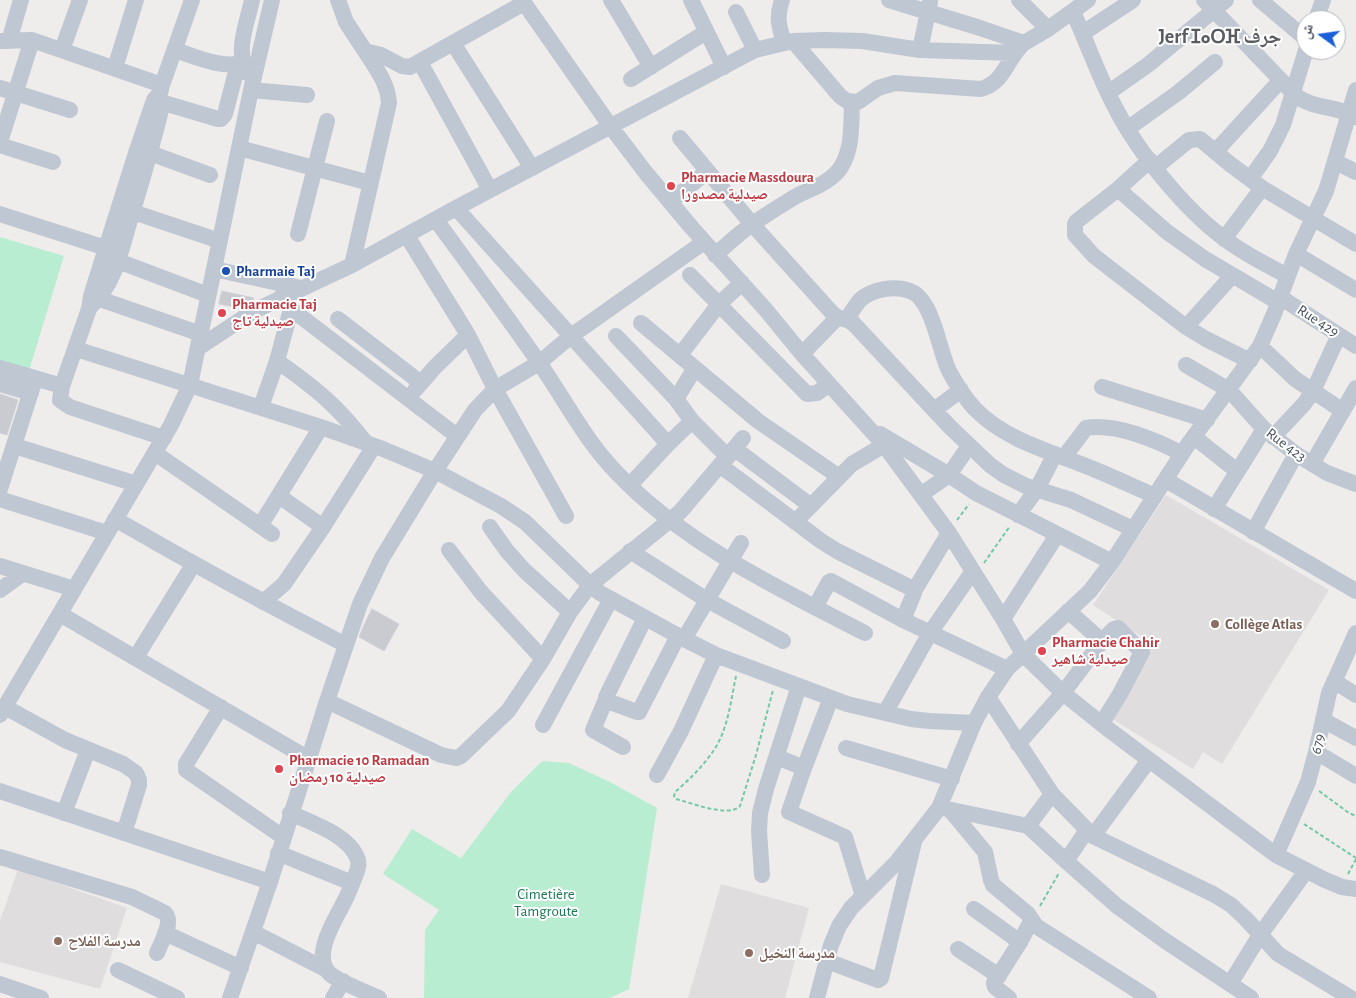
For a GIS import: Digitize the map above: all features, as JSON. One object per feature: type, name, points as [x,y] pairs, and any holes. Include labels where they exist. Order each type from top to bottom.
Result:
[{"type":"street","points":[[21,0],[4,41],[32,40],[115,68],[160,95],[218,120],[225,114],[240,63],[252,0]]},
{"type":"street","points":[[62,50],[80,0]]},
{"type":"street","points":[[115,68],[136,0]]},
{"type":"street","points":[[93,301],[109,282],[118,261],[126,210],[160,95],[192,0]]},
{"type":"street","points":[[124,833],[139,780],[136,773],[123,764],[3,711],[164,438],[190,385],[252,86],[272,0]]},
{"type":"street","points":[[338,0],[346,22],[382,78],[389,103],[352,265]]},
{"type":"street","points":[[611,0],[651,67]]},
{"type":"street","points":[[691,0],[724,67]]},
{"type":"street","points":[[782,0],[778,22],[789,42],[840,96],[852,102],[858,102],[878,88],[895,83],[981,88],[990,86],[998,81],[1019,48],[1088,0]]},
{"type":"street","points":[[889,0],[930,5],[1019,48]]},
{"type":"street","points":[[1019,0],[1048,29]]},
{"type":"street","points":[[1083,33],[1131,0]]},
{"type":"street","points":[[1260,0],[1296,31]]},
{"type":"street","points":[[365,51],[382,55],[402,66],[410,66],[420,62],[523,1],[611,127],[646,173],[802,354],[873,430],[922,494],[1003,618],[1022,654],[1064,693],[1149,760],[1276,855],[1342,887],[1356,890]]},
{"type":"street","points":[[1108,93],[1149,64],[1215,4],[1292,93],[1310,104],[1353,116]]},
{"type":"street","points":[[920,50],[930,5]]},
{"type":"street","points":[[736,12],[755,50]]},
{"type":"street","points":[[1072,12],[1083,33],[1108,93],[1127,129],[1153,164],[1194,212],[1224,239],[1287,276]]},
{"type":"street","points":[[632,79],[706,32]]},
{"type":"street","points":[[32,40],[8,90],[0,144],[53,162]]},
{"type":"street","points":[[93,301],[200,341],[254,311],[285,304],[301,288],[352,265],[755,50],[789,42],[825,40],[862,41],[920,50],[1019,48]]},
{"type":"street","points":[[453,43],[532,168]]},
{"type":"street","points":[[176,50],[222,64],[240,63]]},
{"type":"street","points":[[1224,239],[1256,184],[1278,137],[1303,60]]},
{"type":"street","points":[[420,62],[490,190]]},
{"type":"street","points":[[1127,129],[1179,92],[1215,62]]},
{"type":"street","points":[[240,63],[245,69],[252,86]]},
{"type":"street","points":[[1215,152],[1280,81]]},
{"type":"street","points":[[252,86],[307,95]]},
{"type":"street","points":[[8,90],[70,110]]},
{"type":"street","points":[[817,998],[839,926],[851,908],[896,862],[916,836],[944,809],[952,780],[974,723],[1007,669],[1090,590],[1112,562],[1182,454],[1260,346],[1296,254],[1324,196],[1353,116],[1356,90]]},
{"type":"street","points":[[160,95],[150,153],[126,210],[106,248],[93,301],[62,386],[60,400],[70,407],[164,438]]},
{"type":"street","points":[[715,255],[752,224],[834,175],[846,156],[850,142],[852,102]]},
{"type":"street","points":[[298,234],[327,121]]},
{"type":"street","points":[[680,138],[808,287],[842,318],[969,446],[1004,475],[1026,486],[1071,500],[1133,529]]},
{"type":"street","points":[[1250,361],[1186,327],[1094,256],[1075,235],[1075,224],[1077,221],[1153,164],[1192,139],[1200,139],[1256,184],[1356,244]]},
{"type":"street","points":[[239,148],[370,183]]},
{"type":"street","points":[[150,153],[210,175]]},
{"type":"street","points":[[1336,162],[1356,172]]},
{"type":"street","points":[[671,201],[708,171]]},
{"type":"street","name":"Rue 429","points":[[1118,189],[1167,232],[1205,259],[1232,276],[1279,299],[1356,346]]},
{"type":"street","points":[[456,208],[602,368],[668,444]]},
{"type":"street","points":[[126,210],[220,240]]},
{"type":"street","points":[[0,214],[106,248]]},
{"type":"street","points":[[436,220],[540,363],[588,437],[615,472],[670,521],[731,561],[865,633]]},
{"type":"street","points":[[407,236],[468,335],[496,390],[566,516]]},
{"type":"street","points":[[230,998],[270,882],[290,813],[360,604],[374,574],[434,471],[475,410],[496,390],[540,363],[571,336],[704,242]]},
{"type":"street","points":[[1296,254],[1356,290]]},
{"type":"street","points":[[118,261],[208,295]]},
{"type":"street","points":[[214,269],[301,288]]},
{"type":"street","points":[[690,275],[807,394],[817,394],[829,384]]},
{"type":"street","points":[[1186,327],[1232,276]]},
{"type":"street","points":[[680,355],[719,304],[742,283]]},
{"type":"street","points":[[802,354],[861,300],[874,292],[887,289],[901,289],[915,294],[925,306],[948,370],[975,408],[994,424],[1023,442],[1155,496]]},
{"type":"street","points":[[261,407],[277,361],[285,304]]},
{"type":"street","points":[[285,304],[407,400],[457,436]]},
{"type":"street","points":[[338,319],[420,384]]},
{"type":"street","points":[[641,323],[758,421],[838,476]]},
{"type":"street","points":[[407,400],[468,335]]},
{"type":"street","points":[[1214,509],[1237,471],[1268,433],[1304,404],[1313,391],[1339,335]]},
{"type":"street","points":[[616,336],[676,400],[692,421],[732,453],[810,506]]},
{"type":"street","points":[[1260,346],[1284,370],[1343,412]]},
{"type":"street","points":[[76,349],[321,426],[434,471],[501,506],[525,522],[590,585],[645,618],[716,655],[847,704],[929,721],[974,723]]},
{"type":"street","points":[[277,361],[328,399],[370,444]]},
{"type":"street","name":"Rue 423","points":[[1186,365],[1229,390],[1268,433],[1296,454],[1312,464],[1356,484]]},
{"type":"street","points":[[0,368],[33,386]]},
{"type":"street","points":[[676,400],[695,368]]},
{"type":"street","points":[[0,384],[62,386]]},
{"type":"street","points":[[0,489],[33,386]]},
{"type":"street","points":[[1102,387],[1207,420]]},
{"type":"street","points":[[1312,464],[1356,388]]},
{"type":"street","points":[[934,410],[961,390]]},
{"type":"street","points":[[630,486],[692,421]]},
{"type":"street","points":[[155,453],[266,530],[279,496],[321,426]]},
{"type":"street","points":[[1018,515],[1060,456],[1086,428],[1099,427],[1140,436],[1182,454]]},
{"type":"street","points":[[873,430],[950,475],[976,493],[1112,562]]},
{"type":"street","points":[[1194,437],[1237,471]]},
{"type":"street","points":[[263,602],[284,584],[323,527],[370,444]]},
{"type":"street","points":[[795,522],[838,476],[852,464],[884,445]]},
{"type":"street","points":[[15,446],[136,484]]},
{"type":"street","points":[[922,494],[950,475],[969,446]]},
{"type":"street","points":[[327,701],[441,755],[456,758],[466,752],[508,711],[543,659],[570,612],[590,585],[630,551],[670,521],[732,453]]},
{"type":"street","points":[[732,453],[795,522],[837,551],[914,591]]},
{"type":"street","points":[[1253,532],[1296,454]]},
{"type":"street","points":[[1166,480],[1356,591]]},
{"type":"street","points":[[279,496],[323,527]]},
{"type":"street","points":[[0,499],[106,534]]},
{"type":"street","points":[[115,519],[194,565],[346,645]]},
{"type":"street","points":[[490,527],[507,551],[524,570],[570,612]]},
{"type":"street","points":[[903,620],[914,591],[949,533]]},
{"type":"street","points":[[1003,618],[1057,535]]},
{"type":"street","points":[[606,699],[639,712],[681,638],[741,544]]},
{"type":"street","points":[[449,550],[480,591],[543,659]]},
{"type":"street","points":[[630,551],[707,600],[784,641]]},
{"type":"street","points":[[136,657],[194,565]]},
{"type":"street","points":[[0,566],[74,589]]},
{"type":"street","points":[[885,713],[930,633],[974,573]]},
{"type":"street","points":[[0,590],[22,574]]},
{"type":"street","points":[[815,607],[831,581],[903,620],[1007,669]]},
{"type":"street","points":[[543,725],[612,598]]},
{"type":"street","points":[[1068,611],[1102,641]]},
{"type":"street","points":[[60,614],[309,759]]},
{"type":"street","points":[[623,747],[593,730],[645,618]]},
{"type":"street","points":[[1018,744],[1064,693],[1102,641],[1118,628],[1142,652],[1102,723]]},
{"type":"street","name":"679","points":[[1276,855],[1308,782],[1324,720],[1326,704],[1334,681],[1356,634]]},
{"type":"street","points":[[657,775],[681,731],[716,655]]},
{"type":"street","points":[[1334,681],[1356,695]]},
{"type":"street","points":[[762,875],[759,831],[760,813],[799,686]]},
{"type":"street","points":[[831,698],[789,812],[845,836],[863,896]]},
{"type":"street","points":[[988,698],[1052,794],[1090,833],[1213,894],[1231,905],[1283,957],[1351,998]]},
{"type":"street","points":[[221,707],[186,764],[186,770],[283,837]]},
{"type":"street","points":[[1324,720],[1356,738]]},
{"type":"street","points":[[846,748],[952,780]]},
{"type":"street","points":[[64,813],[88,750]]},
{"type":"street","points":[[1316,752],[1356,776]]},
{"type":"street","points":[[777,757],[804,768]]},
{"type":"street","points":[[1066,861],[1149,760]]},
{"type":"street","points":[[0,791],[270,882]]},
{"type":"street","points":[[1028,826],[1052,794]]},
{"type":"street","points":[[944,809],[1028,826],[1116,906],[1251,998]]},
{"type":"street","points":[[944,809],[985,852],[993,884],[1023,910],[1036,926],[1150,998]]},
{"type":"street","points":[[290,813],[336,834],[347,845],[358,861],[358,867],[346,899],[326,937],[324,956],[327,970]]},
{"type":"street","points":[[827,961],[868,978],[878,980],[881,978],[916,836]]},
{"type":"street","points":[[278,853],[352,883]]},
{"type":"street","points":[[0,857],[132,897],[167,915],[169,923],[157,953]]},
{"type":"street","points":[[1230,984],[1260,935],[1306,871]]},
{"type":"street","points":[[974,909],[1020,942]]},
{"type":"street","points":[[1009,998],[993,985],[1031,921]]},
{"type":"street","points":[[253,932],[327,970],[343,981],[379,998]]},
{"type":"street","points":[[165,933],[240,968]]},
{"type":"street","points":[[958,949],[998,976]]},
{"type":"street","points":[[118,970],[176,998]]},
{"type":"street","points":[[333,998],[343,981]]},
{"type":"street","points":[[0,984],[41,998]]},
{"type":"path","points":[[949,533],[976,493]]},
{"type":"path","points":[[974,573],[1018,515]]},
{"type":"path","points":[[738,663],[727,717],[720,737],[714,749],[675,792],[674,796],[676,799],[725,812],[736,810],[740,806],[756,755],[776,678]]},
{"type":"path","points":[[1308,782],[1349,813],[1356,816]]},
{"type":"path","points":[[1292,816],[1356,858]]},
{"type":"path","points":[[1031,921],[1066,861]]},
{"type":"shaded area","name":"Collège Atlas","points":[[1166,495],[1329,590],[1222,764],[1203,752],[1193,769],[1106,715],[1151,643],[1093,605]]},
{"type":"shaded area","name":"مدرسة الفلاح","points":[[18,869],[127,908],[100,989],[0,962],[0,921]]},
{"type":"shaded area","name":"مدرسة النخيل","points":[[721,884],[809,908],[785,998],[688,998]]},
{"type":"green space","points":[[0,237],[64,256],[28,374],[0,365]]},
{"type":"green space","name":"Cimetière Tamgroute","points":[[542,761],[569,763],[610,782],[657,808],[629,989],[610,998],[424,998],[425,930],[439,910],[383,874],[412,829],[461,858],[511,792]]},
{"type":"building","points":[[222,291],[254,298],[240,308],[219,304]]},
{"type":"building","points":[[0,394],[18,400],[7,435],[0,433]]},
{"type":"building","points":[[372,609],[399,624],[384,651],[359,637]]},
{"type":"place","name":"Pharmacie Massdoura صيدلية مصدورا","points":[[671,186]]},
{"type":"place","name":"Pharmaie Taj","points":[[226,271]]},
{"type":"place","name":"Pharmacie Taj صيدلية تاج","points":[[222,313]]},
{"type":"place","name":"Collège Atlas","points":[[1215,624]]},
{"type":"place","name":"Pharmacie Chahir صيدلية شاهير","points":[[1042,651]]},
{"type":"place","name":"Pharmacie 10 Ramadan صيدلية 10 رمضان","points":[[279,769]]},
{"type":"place","name":"مدرسة الفلاح","points":[[58,941]]},
{"type":"place","name":"مدرسة النخيل","points":[[749,953]]},
{"type":"district","name":"Jerf ⵊⴰⵔⴼ جرف","points":[[1220,37]]}]
